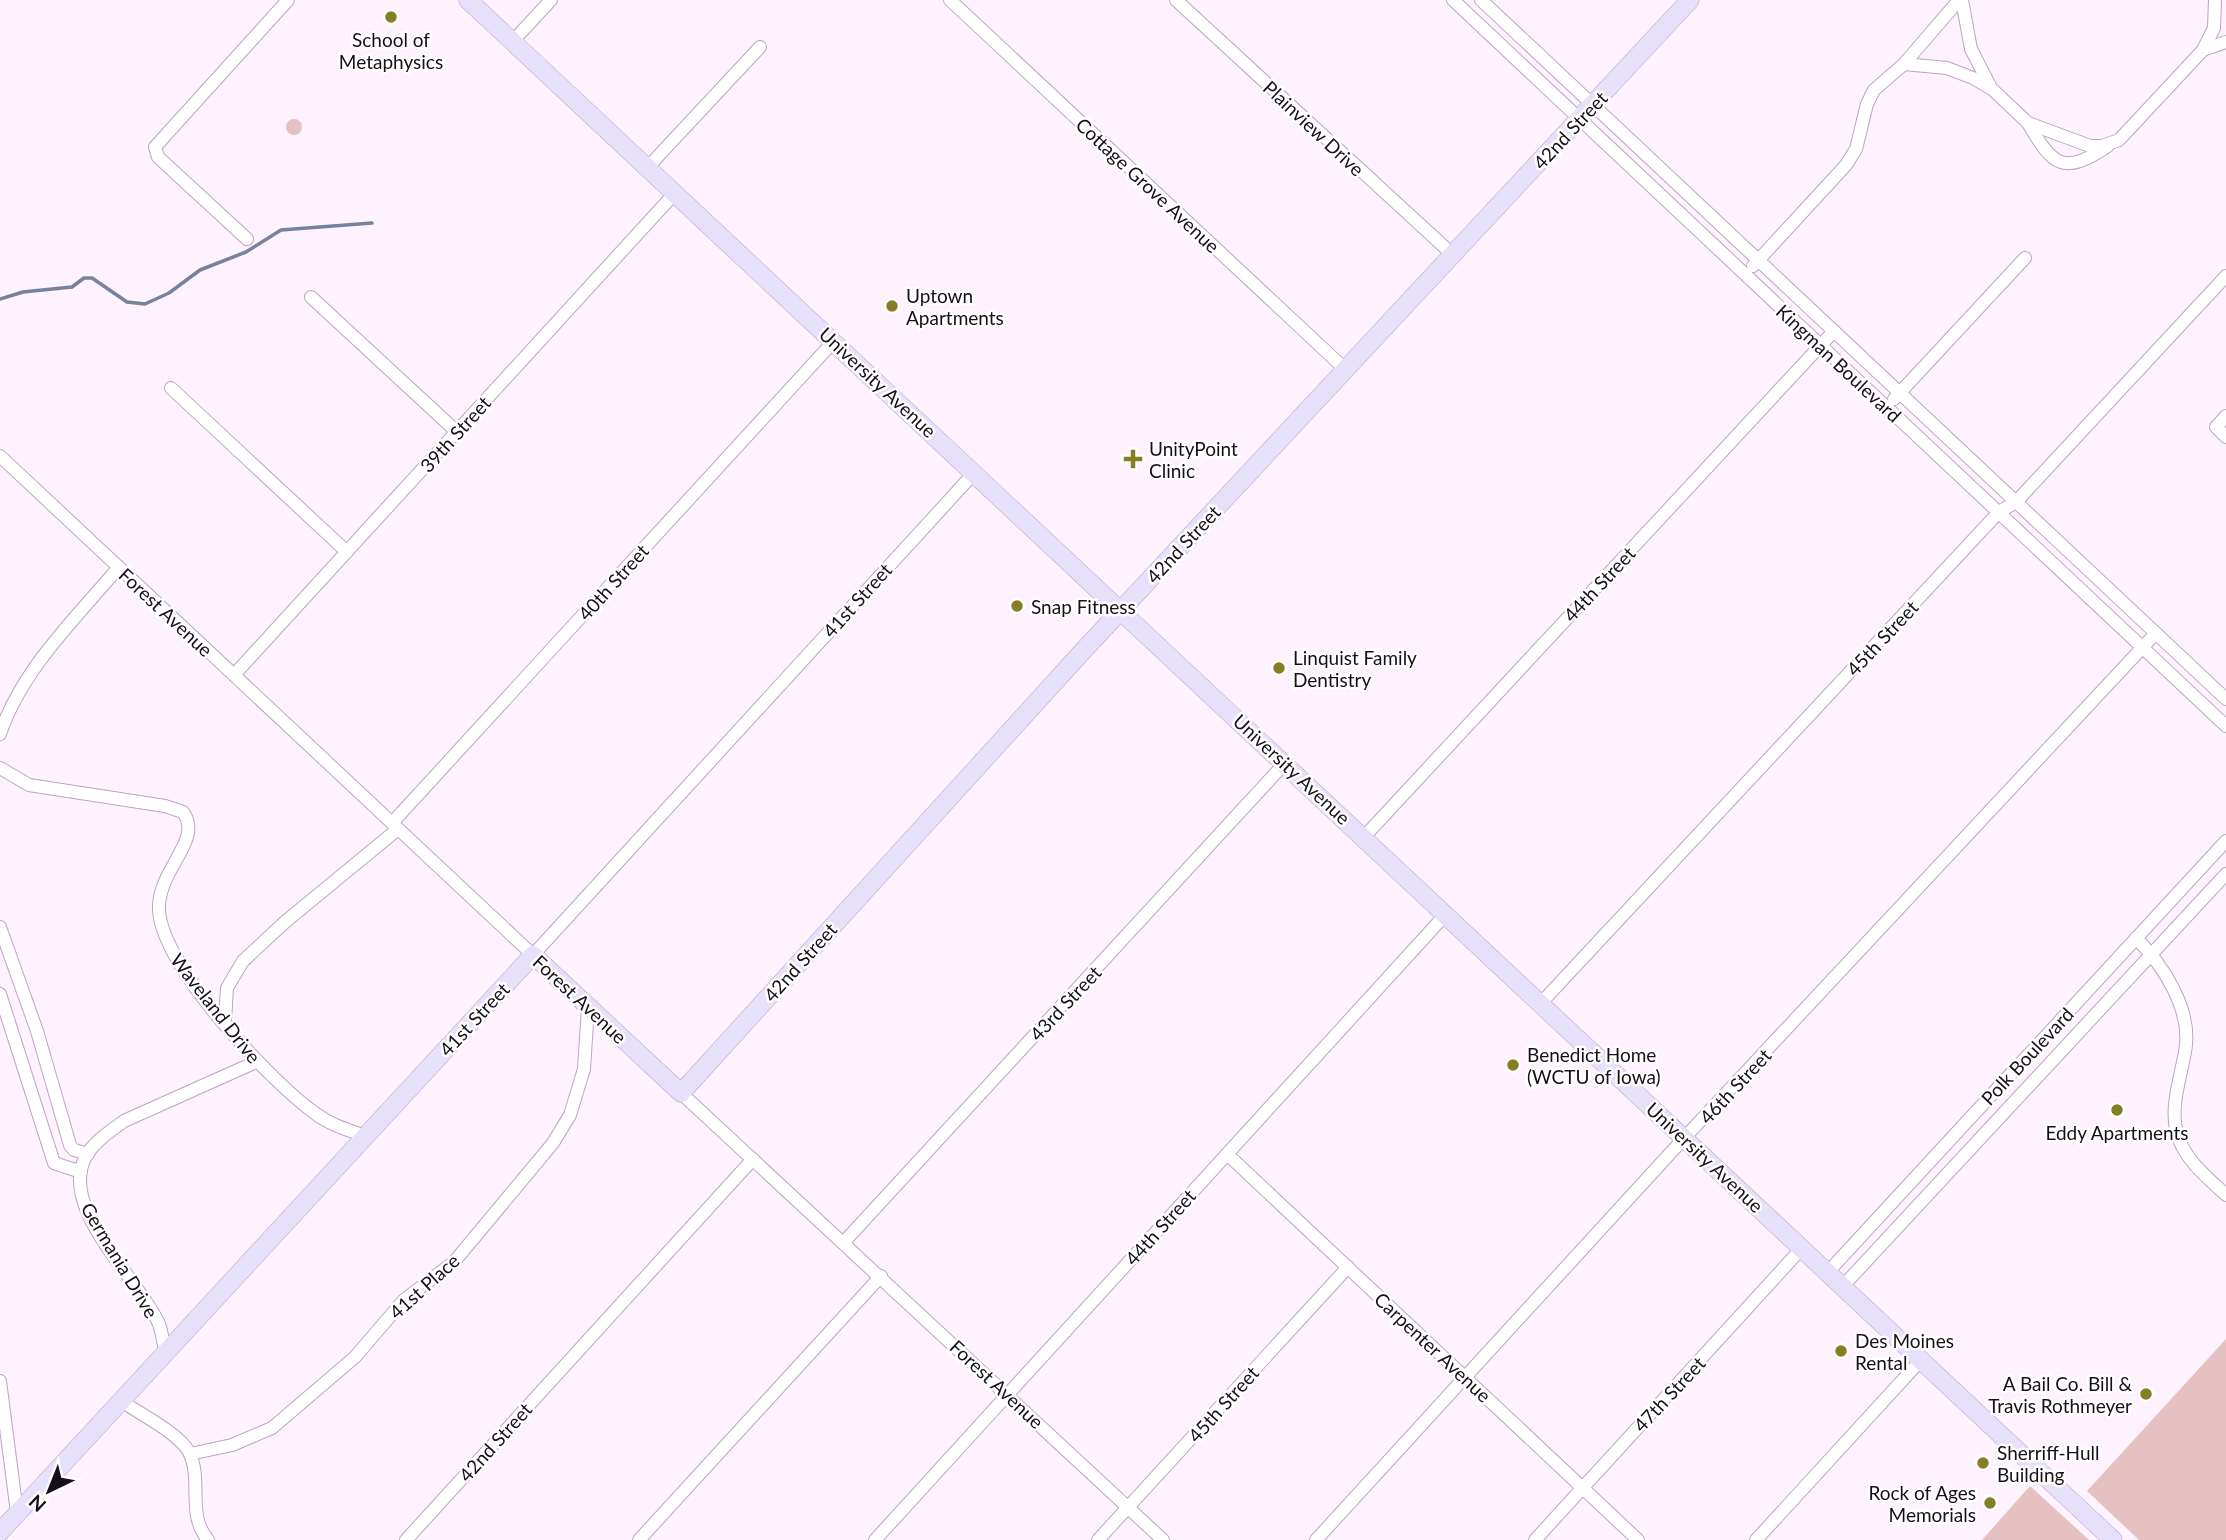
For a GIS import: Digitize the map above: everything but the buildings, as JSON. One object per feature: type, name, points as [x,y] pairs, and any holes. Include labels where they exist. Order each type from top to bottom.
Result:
[{"type":"street","points":[[247,239],[158,157],[155,147],[159,139],[288,0]]},
{"type":"street","name":"University Avenue","points":[[468,0],[2113,1540]]},
{"type":"street","points":[[513,41],[551,0]]},
{"type":"street","name":"Cottage Grove Avenue","points":[[950,0],[1346,370]]},
{"type":"street","name":"Plainview Drive","points":[[1176,0],[1453,256]]},
{"type":"street","name":"Kingman Boulevard","points":[[1452,0],[2226,726]]},
{"type":"street","name":"Kingman Boulevard","points":[[1481,0],[2226,699]]},
{"type":"street","name":"42nd Street","points":[[681,1093],[1122,610],[1690,0]]},
{"type":"street","points":[[1745,275],[1846,165],[1856,149],[1867,104],[1874,90],[1904,64],[1960,0]]},
{"type":"street","points":[[1960,0],[1971,49],[1992,89]]},
{"type":"street","points":[[1904,64],[1947,68],[1992,89],[2028,123],[2048,156],[2059,163],[2072,165],[2084,161],[2119,140],[2203,50],[2214,27],[2215,0]]},
{"type":"street","points":[[2203,50],[2226,42]]},
{"type":"street","points":[[648,167],[760,47]]},
{"type":"street","points":[[2028,123],[2090,146],[2111,144]]},
{"type":"street","name":"39th Street","points":[[234,675],[675,193]]},
{"type":"street","points":[[1886,407],[2025,258]]},
{"type":"street","name":"45th Street","points":[[1541,1003],[1999,512],[2016,502],[2226,276]]},
{"type":"street","points":[[311,297],[457,432]]},
{"type":"street","name":"44th Street","points":[[1364,836],[1834,331]]},
{"type":"street","name":"40th Street","points":[[395,826],[834,341]]},
{"type":"street","points":[[172,388],[347,552]]},
{"type":"street","points":[[2226,416],[2216,427],[2226,437]]},
{"type":"street","name":"Forest Avenue","points":[[0,456],[588,1007],[1163,1540]]},
{"type":"street","name":"41st Street","points":[[0,1532],[975,472]]},
{"type":"street","points":[[0,734],[6,717],[34,669],[119,567]]},
{"type":"street","name":"46th Street","points":[[1316,1540],[1685,1138],[2156,633]]},
{"type":"street","name":"43rd Street","points":[[844,1242],[1285,763]]},
{"type":"street","name":"Waveland Drive","points":[[0,768],[29,785],[165,806],[183,812],[191,830],[186,844],[168,870],[160,891],[161,926],[172,951],[256,1062],[318,1115],[365,1136]]},
{"type":"street","points":[[226,1024],[223,1009],[227,988],[243,961],[395,826]]},
{"type":"street","name":"Polk Boulevard","points":[[1828,1272],[2226,841]]},
{"type":"street","name":"Polk Boulevard","points":[[1843,1286],[2226,874]]},
{"type":"street","name":"44th Street","points":[[875,1540],[1446,914]]},
{"type":"street","points":[[0,927],[37,1031],[70,1145],[74,1150],[88,1154]]},
{"type":"street","points":[[2136,938],[2152,954],[2185,1018],[2186,1049],[2175,1101],[2178,1137],[2195,1166],[2226,1195]]},
{"type":"street","points":[[0,994],[54,1163],[81,1172]]},
{"type":"street","name":"41st Place","points":[[190,1454],[232,1445],[272,1428],[355,1357],[404,1300],[454,1262],[553,1143],[570,1115],[584,1069],[588,1007]]},
{"type":"street","name":"Germania Drive","points":[[165,1350],[160,1325],[121,1270],[90,1216],[82,1198],[81,1172],[88,1154],[105,1134],[124,1121],[256,1062]]},
{"type":"street","name":"Carpenter Avenue","points":[[1227,1154],[1638,1540]]},
{"type":"street","name":"42nd Street","points":[[406,1540],[753,1159]]},
{"type":"street","name":"47th Street","points":[[1535,1540],[1802,1248]]},
{"type":"street","name":"45th Street","points":[[1098,1540],[1348,1267]]},
{"type":"street","points":[[639,1540],[881,1276]]},
{"type":"street","points":[[1756,1540],[1921,1360]]},
{"type":"street","points":[[0,1381],[18,1513]]},
{"type":"street","points":[[120,1400],[182,1442],[190,1454],[197,1521],[208,1540]]},
{"type":"shaded area","points":[[291,119],[297,119],[302,127],[300,133],[291,135],[286,130],[286,124]]},
{"type":"shaded area","points":[[2226,1339],[2226,1540],[2139,1540],[2087,1491]]},
{"type":"shaded area","points":[[2030,1486],[2089,1540],[1982,1540]]},
{"type":"waterway","points":[[0,299],[23,292],[72,287],[84,278],[92,278],[127,302],[145,304],[169,293],[200,270],[246,252],[281,230],[372,223]]},
{"type":"place","name":"School of Metaphysics","points":[[391,17]]},
{"type":"place","name":"Uptown Apartments","points":[[892,306]]},
{"type":"place","name":"UnityPoint Clinic","points":[[1133,459]]},
{"type":"place","name":"Snap Fitness","points":[[1017,606]]},
{"type":"place","name":"Linquist Family Dentistry","points":[[1279,668]]},
{"type":"place","name":"Benedict Home (WCTU of Iowa)","points":[[1513,1065]]},
{"type":"place","name":"Eddy Apartments","points":[[2117,1110]]},
{"type":"place","name":"Des Moines Rental","points":[[1841,1351]]},
{"type":"place","name":"A Bail Co. Bill & Travis Rothmeyer","points":[[2146,1394]]},
{"type":"place","name":"Sherriff-Hull Building","points":[[1983,1463]]},
{"type":"place","name":"Rock of Ages Memorials","points":[[1990,1503]]}]
